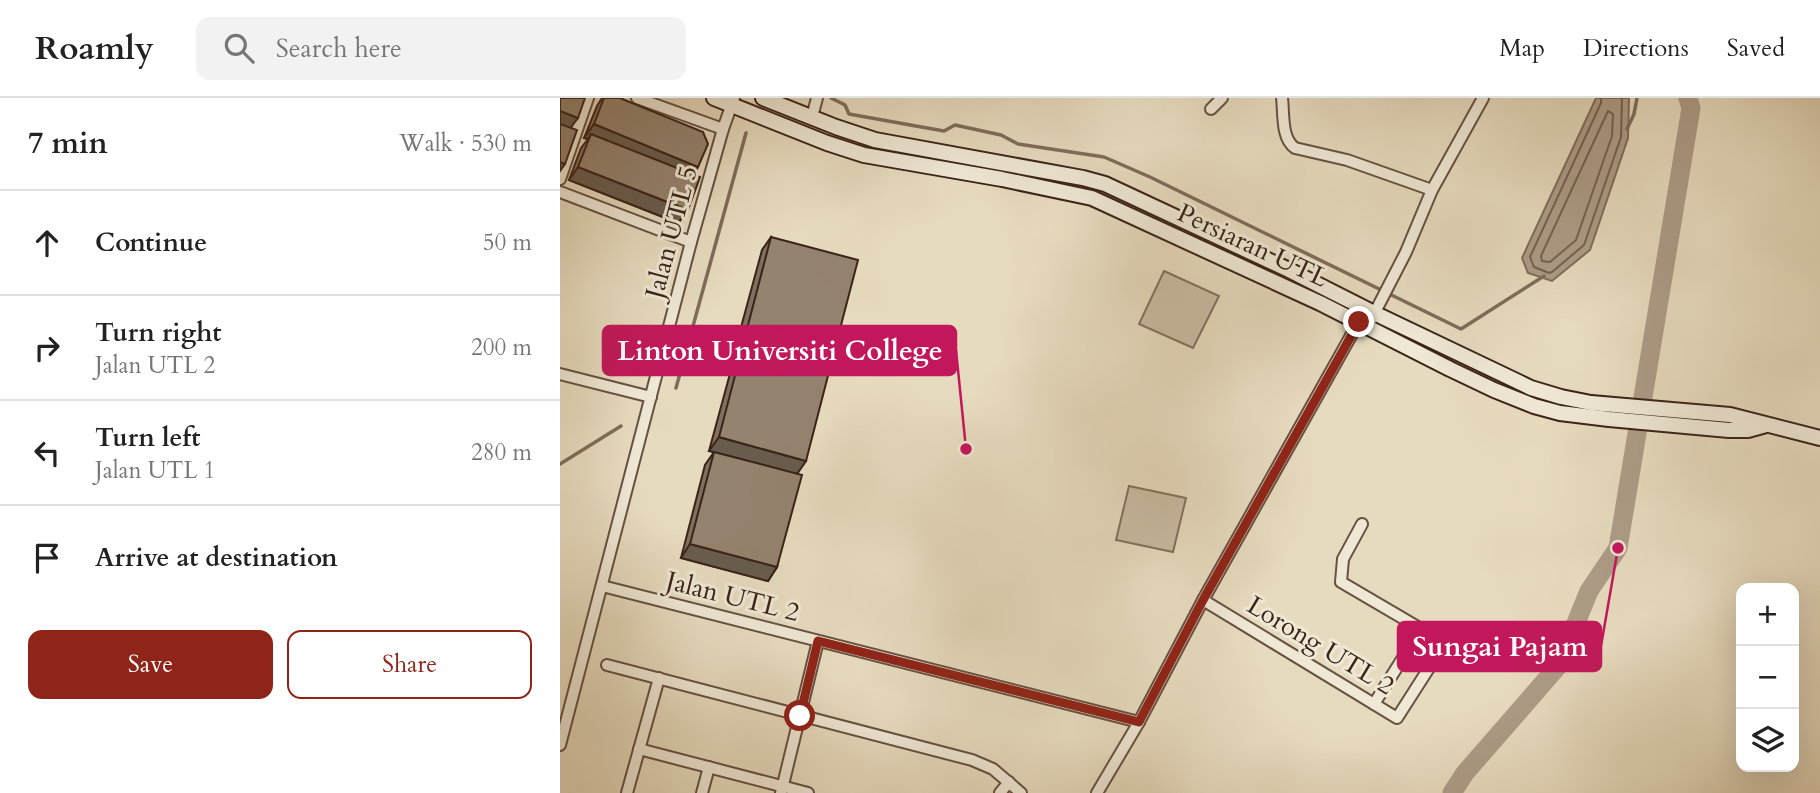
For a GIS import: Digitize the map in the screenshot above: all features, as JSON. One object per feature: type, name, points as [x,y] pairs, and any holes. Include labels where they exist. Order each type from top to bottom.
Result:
[{"type":"street","points":[[560,180],[588,98]]},
{"type":"street","points":[[638,98],[723,129]]},
{"type":"street","name":"Persiaran UTL","points":[[714,98],[733,102],[827,143],[864,155],[1092,198],[1370,315],[1531,388],[1611,412],[1674,418],[1748,430],[1767,425]]},
{"type":"street","name":"Persiaran UTL","points":[[763,98],[875,140],[1094,180],[1289,270],[1370,315]]},
{"type":"street","points":[[812,117],[817,98]]},
{"type":"street","points":[[1211,109],[1222,98]]},
{"type":"street","points":[[1282,98],[1285,133],[1289,144],[1295,148],[1348,160],[1432,190]]},
{"type":"street","points":[[1097,793],[1139,722],[1203,600],[1391,282],[1432,190],[1483,98]]},
{"type":"street","name":"Jalan UTL 5","points":[[560,745],[691,242],[733,102]]},
{"type":"street","points":[[560,192],[691,242]]},
{"type":"street","points":[[560,374],[651,397]]},
{"type":"street","name":"Persiaran UTL","points":[[1674,418],[1730,415],[1816,437]]},
{"type":"street","points":[[1362,524],[1343,559],[1341,582],[1445,643],[1466,629],[1499,645]]},
{"type":"street","name":"Jalan UTL 2","points":[[602,586],[1139,722]]},
{"type":"street","name":"Lorong UTL 2","points":[[1203,600],[1396,718],[1445,643]]},
{"type":"street","points":[[1374,704],[1421,629]]},
{"type":"street","points":[[781,790],[818,641]]},
{"type":"street","points":[[607,666],[984,763],[1021,793]]},
{"type":"street","points":[[627,793],[659,678]]},
{"type":"street","points":[[639,750],[709,767],[781,790],[808,793]]},
{"type":"street","points":[[702,793],[709,767]]},
{"type":"street","points":[[1000,793],[1009,782]]},
{"type":"shaded area","points":[[1164,271],[1219,296],[1193,348],[1139,324]]},
{"type":"shaded area","points":[[1129,486],[1186,498],[1173,552],[1116,540]]},
{"type":"water","points":[[1596,98],[1629,98],[1628,138],[1590,250],[1552,281],[1528,273],[1522,258]]},
{"type":"building","points":[[560,98],[585,98],[578,118],[560,111]]},
{"type":"building","points":[[604,98],[620,98],[703,132],[708,144],[698,167],[594,124]]},
{"type":"building","points":[[560,124],[577,130],[565,164],[560,162]]},
{"type":"building","points":[[591,134],[700,177],[688,210],[578,167]]},
{"type":"building","points":[[771,237],[858,260],[834,352],[747,329]]},
{"type":"building","points":[[743,345],[830,368],[806,461],[719,437]]},
{"type":"building","points":[[714,452],[802,475],[777,567],[690,544]]},
{"type":"waterway","points":[[831,98],[845,105],[849,114],[944,131],[955,125],[1001,135],[1018,144],[1104,157],[1461,329],[1544,276]]},
{"type":"waterway","points":[[1627,129],[1637,98]]},
{"type":"waterway","points":[[1452,793],[1465,773],[1559,665],[1589,591],[1618,548],[1691,108],[1688,98]]},
{"type":"waterway","points":[[676,388],[746,133]]},
{"type":"waterway","points":[[560,464],[621,426]]},
{"type":"place","name":"Linton Universiti College","points":[[966,449]]},
{"type":"place","name":"Sungai Pajam","points":[[1618,548]]},
{"type":"route","points":[[800,716],[818,641],[1139,722],[1203,600],[1359,322]]}]
